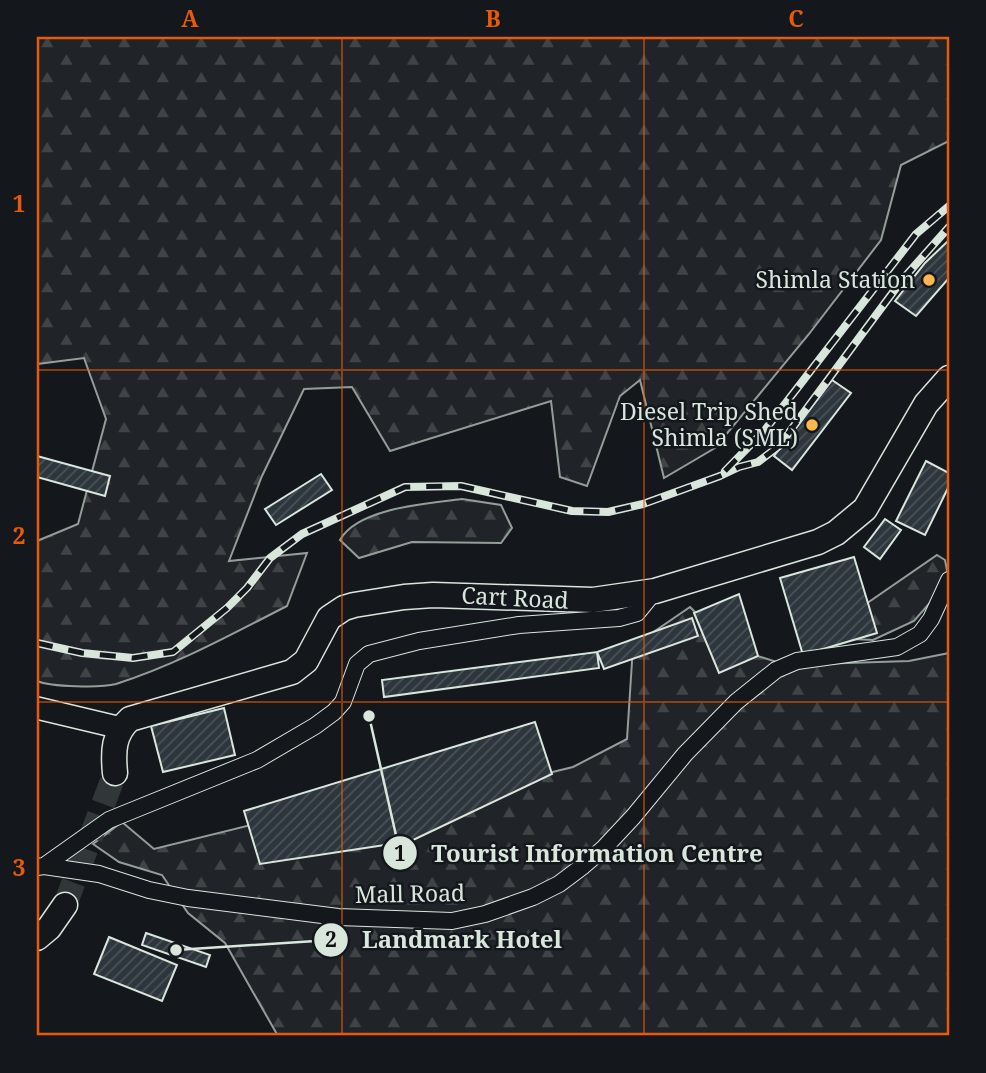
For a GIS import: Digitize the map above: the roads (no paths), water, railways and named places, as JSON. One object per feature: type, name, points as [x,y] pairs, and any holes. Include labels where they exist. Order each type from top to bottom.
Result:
[{"type":"main road","name":"Cart Road","points":[[121,728],[134,717],[292,672],[306,661],[329,618],[335,612],[354,605],[433,595],[585,601],[655,591],[818,542],[836,533],[865,509],[926,404],[949,378]]},
{"type":"main road","points":[[37,708],[121,728],[114,748],[115,773]]},
{"type":"main road","points":[[37,938],[49,928],[65,905]]},
{"type":"street","name":"Mall Road","points":[[40,866],[99,874],[149,890],[188,898],[338,917],[452,921],[485,914],[533,897],[559,884],[583,866],[604,848],[719,719],[776,670],[797,662],[897,647],[920,634],[931,619],[949,580]]},
{"type":"street","points":[[40,866],[109,820],[257,760],[315,726],[343,702],[357,664],[369,654],[419,641],[519,625],[608,620],[631,616],[641,609],[655,591]]},
{"type":"tunnel","points":[[65,905],[115,773]]},
{"type":"railway","points":[[725,471],[765,430],[916,234],[949,206]]},
{"type":"railway","points":[[37,643],[82,653],[133,658],[173,652],[227,608],[247,588],[270,558],[302,534],[405,487],[461,486],[572,511],[608,512],[643,504],[758,462],[779,446],[902,280],[949,227]]},
{"type":"place","name":"Shimla Station","points":[[929,280]]},
{"type":"place","name":"Diesel Trip Shed Shimla (SML)","points":[[812,425]]},
{"type":"place","name":"Tourist Information Centre","points":[[369,716]]},
{"type":"place","name":"Landmark Hotel","points":[[176,950]]}]
